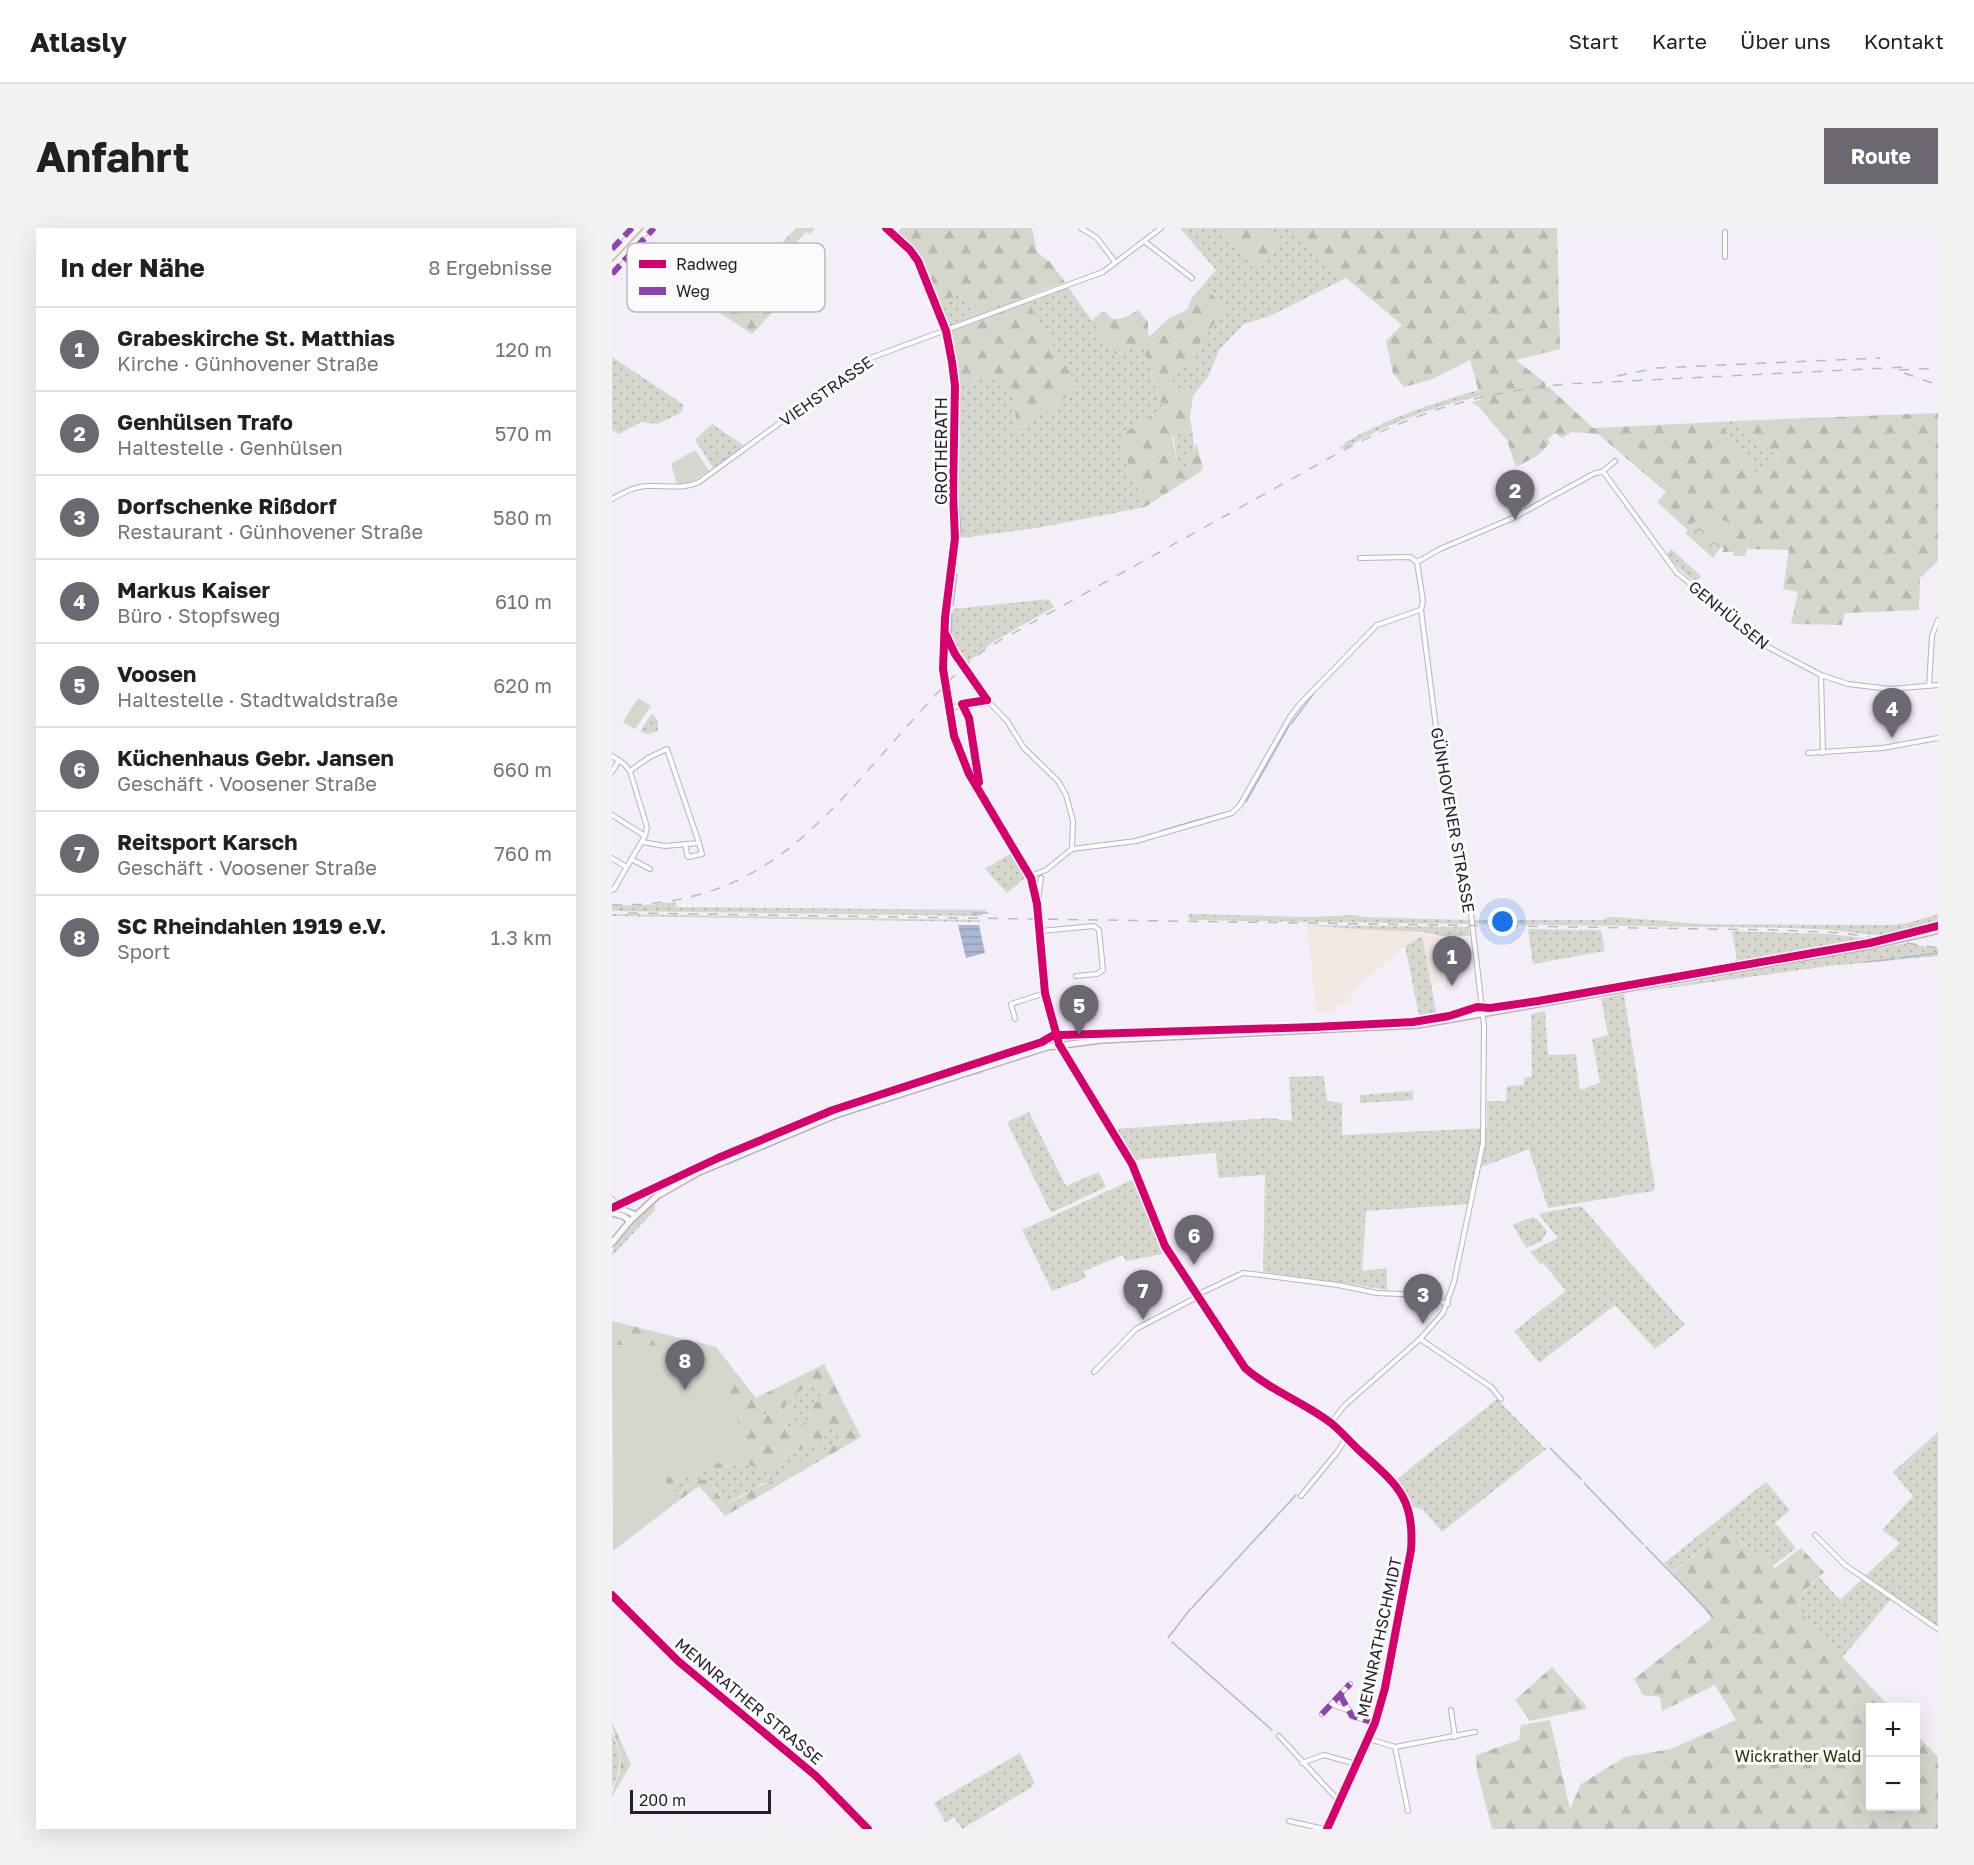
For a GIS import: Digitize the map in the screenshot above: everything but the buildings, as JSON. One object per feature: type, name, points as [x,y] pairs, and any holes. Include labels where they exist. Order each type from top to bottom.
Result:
[{"type":"main road","points":[[612,256],[638,228]]},
{"type":"main road","points":[[634,243],[648,228]]},
{"type":"main road","points":[[612,267],[627,251]]},
{"type":"street","name":"GROTHERATH","points":[[886,228],[910,250],[918,261],[946,330],[955,386],[953,494],[956,538],[944,635],[943,669],[954,736],[969,774],[1033,883],[1045,993],[1059,1044],[1132,1164],[1165,1246],[1245,1368],[1257,1378],[1331,1423],[1391,1479],[1403,1495],[1410,1512]]},
{"type":"street","points":[[1081,228],[1097,238],[1115,262]]},
{"type":"street","name":"VIEHSTRASSE","points":[[612,499],[639,487],[681,487],[699,482],[858,366],[890,349],[1103,272],[1161,228]]},
{"type":"street","points":[[1725,232],[1725,257]]},
{"type":"street","points":[[1144,241],[1192,278]]},
{"type":"street","points":[[1417,562],[1440,549],[1513,518],[1595,473],[1602,472],[1616,461]]},
{"type":"street","name":"GENHÜLSEN","points":[[1602,472],[1677,573],[1756,639],[1821,675],[1848,684],[1875,688],[1938,685]]},
{"type":"street","points":[[1030,876],[1046,870],[1072,849],[1136,841],[1232,813],[1240,805],[1290,717],[1312,691],[1377,625],[1421,610],[1423,601],[1417,562],[1410,557],[1360,558]]},
{"type":"street","name":"GÜNHOVENER STRASSE","points":[[1331,1423],[1344,1406],[1420,1339],[1448,1304],[1483,1143],[1484,1026],[1469,896],[1443,782],[1421,610]]},
{"type":"street","points":[[1929,686],[1932,636],[1938,620]]},
{"type":"street","points":[[964,666],[987,700],[1007,721],[1024,748],[1058,780],[1066,795],[1073,821],[1072,849]]},
{"type":"street","points":[[1821,675],[1823,753]]},
{"type":"street","points":[[949,708],[978,700],[987,700]]},
{"type":"street","points":[[1808,753],[1882,748],[1938,738]]},
{"type":"street","points":[[630,771],[648,758],[667,749],[702,854],[688,857],[685,844]]},
{"type":"street","points":[[612,756],[620,760],[630,771],[648,827],[642,842],[612,890]]},
{"type":"street","points":[[612,772],[620,760]]},
{"type":"street","points":[[612,815],[645,836]]},
{"type":"street","points":[[642,842],[665,846],[699,843]]},
{"type":"street","points":[[612,858],[626,867]]},
{"type":"street","points":[[631,859],[650,869]]},
{"type":"street","points":[[1037,904],[1041,878],[1046,870]]},
{"type":"street","points":[[1033,883],[1041,878]]},
{"type":"street","points":[[1040,931],[1094,926],[1100,930],[1102,970],[1097,974],[1076,976]]},
{"type":"street","points":[[612,1244],[630,1221],[657,1196],[686,1178],[811,1123],[1016,1055],[1059,1044],[1168,1036],[1394,1028],[1482,1015],[1864,947],[1935,931]]},
{"type":"street","points":[[1015,1019],[1011,1004],[1045,993]]},
{"type":"street","points":[[612,1199],[621,1209],[636,1215]]},
{"type":"street","points":[[612,1212],[621,1209]]},
{"type":"street","points":[[612,1212],[630,1221]]},
{"type":"street","points":[[1094,1372],[1136,1329],[1243,1273],[1338,1285],[1377,1293],[1423,1295],[1448,1304]]},
{"type":"street","points":[[1420,1339],[1491,1387],[1501,1399]]},
{"type":"street","points":[[1301,1496],[1346,1438]]},
{"type":"street","name":"MENNRATHSCHMIDT","points":[[1289,1821],[1326,1829],[1369,1739],[1384,1688],[1411,1550],[1413,1531],[1410,1512]]},
{"type":"street","points":[[1815,1535],[1845,1565],[1938,1629]]},
{"type":"street","name":"MENNRATHER STRASSE","points":[[612,1595],[678,1661],[816,1776],[868,1829]]},
{"type":"street","name":"MENNRATHSCHMIDT","points":[[1322,1714],[1350,1684]]},
{"type":"street","name":"MENNRATHSCHMIDT","points":[[1340,1695],[1352,1716],[1375,1723]]},
{"type":"street","name":"MENNRATHSCHMIDT","points":[[1332,1704],[1350,1711]]},
{"type":"street","points":[[1451,1710],[1455,1737]]},
{"type":"street","points":[[1369,1739],[1395,1748],[1475,1732]]},
{"type":"street","points":[[1279,1736],[1340,1802]]},
{"type":"street","points":[[1395,1748],[1408,1811]]},
{"type":"street","points":[[1302,1763],[1324,1755],[1358,1764]]},
{"type":"shaded area","points":[[1307,925],[1402,931],[1439,937],[1442,953],[1445,955],[1455,953],[1456,959],[1447,961],[1448,968],[1441,970],[1443,983],[1431,985],[1421,936],[1405,946],[1351,993],[1349,1003],[1336,1004],[1336,1011],[1316,1012]]},
{"type":"green space","points":[[796,228],[815,228],[810,234],[806,232],[796,243],[782,243]]},
{"type":"green space","points":[[901,228],[1032,228],[1037,252],[1050,262],[1065,282],[1025,297],[1078,387],[1077,389],[1017,433],[1013,388],[1004,388],[1003,377],[957,383],[947,325],[974,315],[966,293],[938,302],[922,266],[896,235]]},
{"type":"green space","points":[[1180,228],[1215,228],[1252,266],[1277,245],[1261,228],[1293,228],[1346,278],[1268,317],[1244,324],[1219,350],[1208,377],[1193,396],[1188,389],[1176,392],[1170,376],[1191,364],[1194,352],[1226,307],[1202,286],[1216,270]]},
{"type":"green space","points":[[1215,228],[1261,228],[1277,245],[1252,267]]},
{"type":"green space","points":[[1293,228],[1557,228],[1560,349],[1516,360],[1545,383],[1546,388],[1549,387],[1593,428],[1719,422],[1759,478],[1779,457],[1734,421],[1938,413],[1938,561],[1920,578],[1919,610],[1845,613],[1842,625],[1791,624],[1798,592],[1783,589],[1789,550],[1747,549],[1745,556],[1733,556],[1734,552],[1722,552],[1724,549],[1721,547],[1734,526],[1705,511],[1688,530],[1657,502],[1666,492],[1598,434],[1571,432],[1562,438],[1555,433],[1548,439],[1550,443],[1537,456],[1516,467],[1507,440],[1479,407],[1471,402],[1481,400],[1470,360],[1433,379],[1404,387],[1393,373],[1386,341],[1402,325],[1346,278]]},
{"type":"green space","points":[[1202,286],[1226,307],[1194,352],[1191,365],[1170,376],[1176,392],[1183,388],[1188,389],[1193,396],[1190,417],[1192,430],[1173,435],[1172,438],[1179,468],[1183,470],[1188,465],[1196,443],[1203,467],[1200,472],[1145,507],[1122,448],[1125,432],[1163,409],[1142,344],[1116,355],[1091,321],[1104,311],[1112,319],[1124,318],[1138,310],[1148,322],[1148,338],[1169,318],[1187,310],[1191,299]]},
{"type":"green space","points":[[1068,287],[1116,355],[1142,343],[1163,409],[1125,432],[1122,448],[1145,507],[1037,528],[961,538],[958,493],[959,383],[1003,376],[1013,387],[1017,432],[1077,389],[1078,387],[1027,302]]},
{"type":"green space","points":[[966,292],[974,315],[947,325],[938,302]]},
{"type":"green space","points":[[719,312],[773,312],[752,334]]},
{"type":"green space","points":[[612,357],[684,405],[681,413],[657,424],[641,422],[619,434],[612,430]]},
{"type":"green space","points":[[1478,390],[1480,396],[1426,411],[1391,425],[1342,450],[1340,447],[1360,434],[1393,419]]},
{"type":"green space","points":[[1734,421],[1779,457],[1759,478],[1719,422]]},
{"type":"green space","points":[[712,424],[745,446],[713,468],[695,440]]},
{"type":"green space","points":[[1192,430],[1193,451],[1190,461],[1183,470],[1179,468],[1173,435]]},
{"type":"green space","points":[[696,451],[709,471],[689,483],[677,484],[671,464]]},
{"type":"green space","points":[[1705,511],[1734,526],[1721,547],[1695,523]]},
{"type":"green space","points":[[1695,523],[1721,547],[1713,558],[1685,533]]},
{"type":"green space","points":[[1671,549],[1701,576],[1697,582],[1694,582],[1672,562],[1667,554]]},
{"type":"green space","points":[[1049,599],[1054,607],[993,642],[966,664],[950,637],[953,609]]},
{"type":"green space","points":[[638,698],[651,706],[635,729],[623,722]]},
{"type":"green space","points":[[651,714],[658,721],[658,731],[648,734],[640,732]]},
{"type":"green space","points":[[1013,852],[1027,876],[1007,893],[985,869]]},
{"type":"green space","points":[[675,902],[676,907],[987,910],[981,916],[612,911],[612,906]]},
{"type":"green space","points":[[612,914],[980,920],[980,922],[612,916]]},
{"type":"green space","points":[[1188,914],[1310,917],[1354,915],[1469,920],[1469,924],[1189,920]]},
{"type":"green space","points":[[1938,914],[1938,925],[1891,937],[1790,928],[1474,924],[1473,920],[1603,920],[1616,917],[1701,924],[1888,925],[1905,924]]},
{"type":"green space","points":[[1307,925],[1469,927],[1470,936],[1440,936],[1422,932]]},
{"type":"green space","points":[[1528,929],[1601,930],[1605,951],[1533,964]]},
{"type":"green space","points":[[1732,931],[1830,934],[1882,940],[1651,980],[1737,960]]},
{"type":"green space","points":[[1422,936],[1437,1016],[1420,1020],[1405,946]]},
{"type":"green space","points":[[1907,943],[1938,949],[1938,956],[1829,966],[1631,993]]},
{"type":"green space","points":[[1624,994],[1655,1188],[1653,1191],[1548,1208],[1529,1149],[1476,1169],[1469,1204],[1366,1211],[1362,1271],[1387,1268],[1387,1290],[1263,1272],[1265,1175],[1218,1178],[1216,1153],[1134,1160],[1115,1129],[1271,1118],[1292,1121],[1289,1077],[1323,1076],[1327,1101],[1342,1103],[1342,1135],[1487,1128],[1487,1101],[1506,1101],[1507,1086],[1524,1085],[1524,1078],[1532,1077],[1531,1014],[1545,1011],[1548,1055],[1576,1054],[1580,1090],[1600,1083],[1592,1039],[1608,1035],[1601,998]]},
{"type":"green space","points":[[980,1070],[983,1073],[828,1122],[728,1165],[728,1162],[759,1148],[822,1123]]},
{"type":"green space","points":[[1413,1091],[1413,1100],[1360,1103],[1360,1095]]},
{"type":"green space","points":[[1029,1112],[1066,1186],[1099,1172],[1106,1187],[1051,1213],[1007,1122]]},
{"type":"green space","points":[[1134,1179],[1162,1254],[1126,1261],[1123,1255],[1084,1271],[1086,1278],[1052,1291],[1022,1230]]},
{"type":"green space","points":[[662,1197],[655,1204],[655,1210],[612,1256],[624,1232]]},
{"type":"green space","points":[[1581,1206],[1685,1325],[1655,1349],[1615,1305],[1539,1363],[1514,1331],[1566,1291],[1543,1263],[1541,1264],[1530,1252],[1558,1238],[1540,1216],[1541,1213]]},
{"type":"green space","points":[[1532,1217],[1537,1219],[1547,1231],[1542,1241],[1526,1248],[1513,1225]]},
{"type":"green space","points":[[612,1321],[716,1347],[612,1345]]},
{"type":"green space","points":[[612,1345],[716,1347],[748,1455],[665,1478],[673,1505],[613,1551]]},
{"type":"green space","points":[[716,1347],[756,1398],[824,1364],[861,1437],[725,1516],[699,1486],[673,1505],[665,1478]],"holes":[[[806,1384],[820,1387],[827,1400],[812,1405],[810,1417],[791,1434],[784,1428],[796,1417],[796,1412],[793,1410],[765,1415],[761,1413],[764,1410],[785,1406]],[[834,1429],[842,1433],[842,1438],[836,1444],[786,1469],[769,1483],[753,1488],[728,1503],[722,1500],[709,1480],[700,1480],[676,1493],[671,1486],[696,1474],[732,1466],[749,1465],[762,1470],[771,1470],[787,1453],[819,1444],[829,1430]]]},
{"type":"green space","points":[[806,1384],[820,1387],[827,1400],[811,1411],[806,1422],[790,1434],[784,1428],[796,1417],[794,1410],[765,1415],[761,1413],[787,1403]]},
{"type":"green space","points":[[1497,1399],[1546,1449],[1442,1532],[1422,1509],[1412,1507],[1405,1490],[1397,1479]]},
{"type":"green space","points":[[834,1429],[843,1433],[842,1438],[836,1444],[786,1469],[769,1483],[761,1484],[728,1503],[725,1503],[709,1480],[700,1480],[676,1493],[671,1486],[696,1474],[732,1466],[749,1465],[762,1470],[771,1470],[787,1453],[819,1444],[829,1430]]},
{"type":"green space","points":[[1938,1432],[1938,1627],[1892,1598],[1842,1658],[1801,1613],[1801,1598],[1819,1577],[1840,1600],[1900,1543],[1882,1530],[1913,1496],[1893,1472]]},
{"type":"green space","points":[[1766,1482],[1790,1510],[1775,1523],[1796,1548],[1773,1566],[1726,1530],[1672,1572],[1664,1563]]},
{"type":"green space","name":"Wickrather Wald","points":[[1726,1530],[1775,1568],[1801,1548],[1824,1572],[1802,1595],[1801,1613],[1886,1703],[1866,1703],[1866,1811],[1920,1811],[1920,1738],[1938,1757],[1938,1829],[1492,1829],[1477,1771],[1476,1755],[1519,1740],[1521,1725],[1550,1720],[1570,1809],[1581,1784],[1625,1757],[1671,1749],[1736,1720],[1715,1685],[1662,1711],[1660,1697],[1643,1695],[1634,1679],[1712,1618],[1672,1573]]},
{"type":"green space","points":[[1552,1667],[1586,1706],[1586,1709],[1530,1721],[1515,1700]]},
{"type":"green space","points":[[612,1722],[631,1764],[612,1797],[621,1763]]},
{"type":"green space","points":[[612,1733],[620,1760],[612,1788]]},
{"type":"green space","points":[[1020,1753],[1034,1782],[1032,1787],[962,1829],[954,1817],[946,1823],[934,1803]]},
{"type":"water","points":[[958,925],[979,925],[985,953],[966,958]]},
{"type":"waterway","points":[[951,329],[949,334],[958,380],[958,394]]},
{"type":"waterway","points":[[956,448],[956,459]]},
{"type":"waterway","points":[[956,492],[958,503]]},
{"type":"waterway","points":[[959,507],[961,536]]},
{"type":"waterway","points":[[953,605],[957,574]]},
{"type":"waterway","points":[[951,640],[952,614]]},
{"type":"waterway","points":[[952,644],[963,661]]},
{"type":"waterway","points":[[976,681],[989,696]]},
{"type":"waterway","points":[[1291,724],[1314,693]]},
{"type":"waterway","points":[[1246,802],[1289,726]]},
{"type":"waterway","points":[[1205,818],[1225,813]]},
{"type":"waterway","points":[[1161,831],[1201,819]]},
{"type":"waterway","points":[[973,915],[973,913],[988,913]]},
{"type":"waterway","points":[[1900,958],[1938,953]]},
{"type":"waterway","points":[[1865,962],[1894,959]]},
{"type":"waterway","points":[[1550,1448],[1581,1479]]},
{"type":"waterway","points":[[1584,1483],[1643,1544]]},
{"type":"waterway","points":[[1168,1638],[1188,1612],[1296,1495]]},
{"type":"waterway","points":[[1646,1547],[1710,1613]]},
{"type":"waterway","points":[[1172,1642],[1272,1730]]},
{"type":"railway","points":[[1617,376],[1657,368],[1880,358]]},
{"type":"railway","points":[[612,905],[664,902],[710,891],[749,875],[784,852],[816,825],[939,691],[990,646],[1353,445],[1391,427],[1438,409],[1482,397],[1530,388],[1565,384],[1906,367]]},
{"type":"railway","points":[[1899,370],[1938,368]]},
{"type":"railway","points":[[1904,373],[1938,385]]},
{"type":"railway","points":[[628,913],[1776,930],[1843,933],[1938,948]]},
{"type":"marked path","points":[[612,249],[632,228]]},
{"type":"marked path","points":[[640,243],[654,228]]},
{"type":"marked path","points":[[612,274],[627,258]]},
{"type":"marked path","points":[[1322,1714],[1350,1684]]},
{"type":"marked path","points":[[1340,1695],[1352,1716],[1375,1723]]},
{"type":"cycle path","points":[[886,228],[910,250],[918,261],[946,331],[952,362],[955,386],[953,494],[955,538],[945,618],[943,669],[954,736],[969,774],[1031,878],[1037,904],[1045,993],[1059,1044],[1132,1164],[1165,1246],[1245,1368],[1335,1426],[1394,1484],[1401,1494],[1410,1517],[1411,1550],[1385,1688],[1375,1723],[1327,1829]]},
{"type":"cycle path","points":[[946,635],[955,654],[987,700]]},
{"type":"cycle path","points":[[979,782],[969,718],[962,704],[987,700]]},
{"type":"cycle path","points":[[612,1208],[718,1158],[833,1110],[1042,1042],[1052,1036],[1413,1022],[1449,1016],[1477,1007],[1490,1008],[1538,1001],[1870,943],[1938,926]]},
{"type":"cycle path","points":[[612,1595],[678,1661],[816,1776],[868,1829]]},
{"type":"place","name":"Genhülsen Trafo","points":[[1515,520]]},
{"type":"place","name":"Markus Kaiser","points":[[1892,738]]},
{"type":"place","name":"Grabeskirche St. Matthias","points":[[1452,986]]},
{"type":"place","name":"Voosen","points":[[1079,1035]]},
{"type":"place","name":"Küchenhaus Gebr. Jansen","points":[[1194,1265]]},
{"type":"place","name":"Reitsport Karsch","points":[[1143,1320]]},
{"type":"place","name":"Dorfschenke Rißdorf","points":[[1423,1324]]},
{"type":"place","name":"SC Rheindahlen 1919 e.V.","points":[[685,1390]]}]
